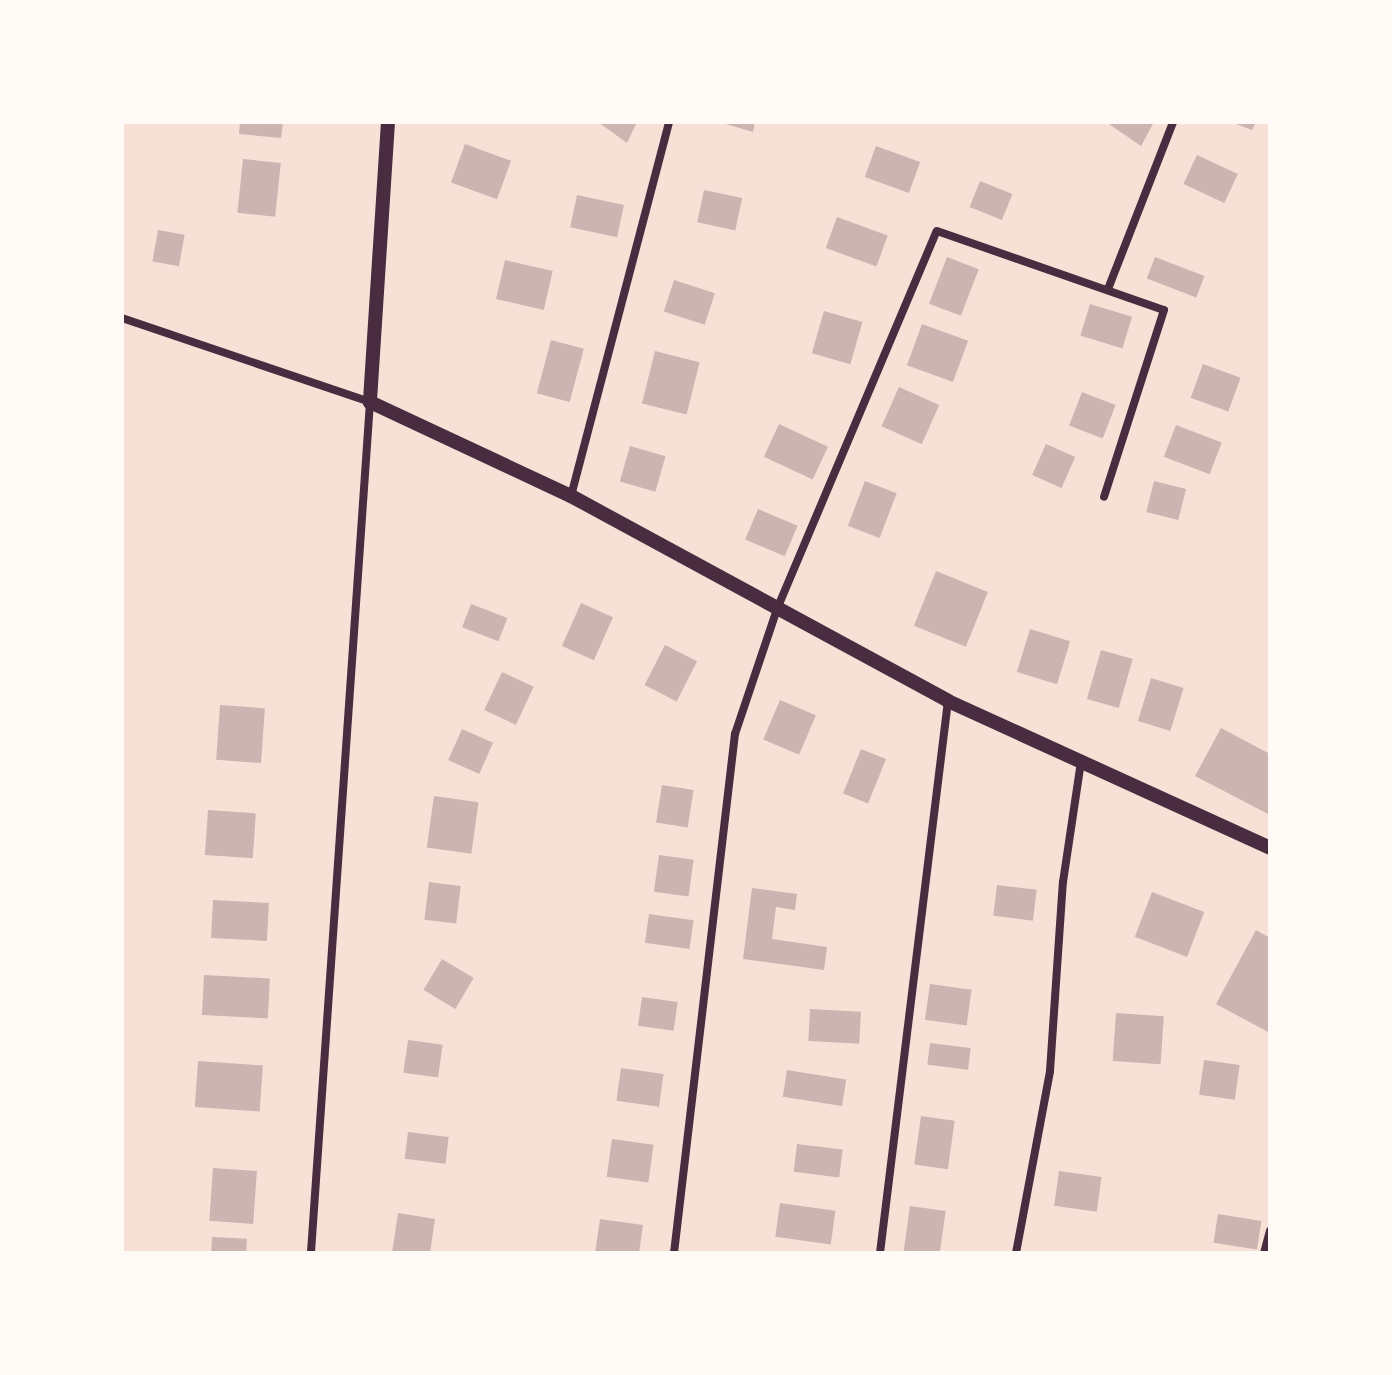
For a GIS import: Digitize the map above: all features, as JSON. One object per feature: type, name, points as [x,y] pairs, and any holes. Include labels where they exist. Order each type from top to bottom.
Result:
[{"type":"street","points":[[311,1253],[388,122]]},
{"type":"street","points":[[571,496],[669,122]]},
{"type":"street","points":[[1108,289],[1173,122]]},
{"type":"street","points":[[674,1253],[735,734],[777,609],[937,231],[1164,310],[1104,497]]},
{"type":"street","points":[[122,318],[370,402],[571,496],[948,701],[1270,848]]},
{"type":"street","points":[[880,1253],[948,701]]},
{"type":"street","points":[[1016,1253],[1050,1071],[1063,882],[1081,762]]},
{"type":"street","points":[[1264,1253],[1270,1231]]},
{"type":"building","points":[[240,122],[283,122],[281,138],[239,134]]},
{"type":"building","points":[[598,122],[637,122],[627,143]]},
{"type":"building","points":[[719,122],[755,122],[753,132]]},
{"type":"building","points":[[1106,122],[1154,122],[1141,146]]},
{"type":"building","points":[[1231,122],[1256,122],[1252,130]]},
{"type":"building","points":[[465,144],[511,161],[497,199],[451,183]]},
{"type":"building","points":[[876,146],[920,162],[909,193],[865,177]]},
{"type":"building","points":[[1197,155],[1238,174],[1224,203],[1183,184]]},
{"type":"building","points":[[243,159],[281,163],[275,217],[237,213]]},
{"type":"building","points":[[980,181],[1012,194],[1002,220],[970,207]]},
{"type":"building","points":[[704,190],[742,198],[735,230],[697,222]]},
{"type":"building","points":[[577,195],[624,205],[617,237],[570,227]]},
{"type":"building","points":[[837,217],[888,235],[876,266],[826,248]]},
{"type":"building","points":[[158,230],[185,235],[179,266],[152,262]]},
{"type":"building","points":[[947,257],[979,269],[961,316],[929,304]]},
{"type":"building","points":[[1155,257],[1204,276],[1196,297],[1147,278]]},
{"type":"building","points":[[505,260],[553,271],[544,310],[496,299]]},
{"type":"building","points":[[674,280],[715,293],[705,325],[664,311]]},
{"type":"building","points":[[1090,304],[1132,317],[1122,348],[1080,336]]},
{"type":"building","points":[[824,311],[862,322],[850,364],[812,353]]},
{"type":"building","points":[[922,324],[968,341],[953,382],[907,365]]},
{"type":"building","points":[[551,340],[584,349],[570,402],[537,393]]},
{"type":"building","points":[[655,351],[700,362],[687,415],[642,403]]},
{"type":"building","points":[[1203,364],[1241,378],[1228,412],[1191,398]]},
{"type":"building","points":[[899,387],[939,405],[922,444],[882,426]]},
{"type":"building","points":[[1082,392],[1116,405],[1103,439],[1069,426]]},
{"type":"building","points":[[779,424],[828,447],[813,479],[764,457]]},
{"type":"building","points":[[1176,425],[1222,443],[1210,474],[1164,457]]},
{"type":"building","points":[[1046,444],[1075,457],[1061,488],[1032,475]]},
{"type":"building","points":[[630,446],[666,456],[655,492],[620,482]]},
{"type":"building","points":[[865,481],[897,493],[880,538],[848,526]]},
{"type":"building","points":[[1154,481],[1186,489],[1178,520],[1146,512]]},
{"type":"building","points":[[758,509],[798,526],[785,556],[745,539]]},
{"type":"building","points":[[936,571],[988,592],[966,647],[914,626]]},
{"type":"building","points":[[581,603],[613,617],[594,660],[562,646]]},
{"type":"building","points":[[471,604],[507,618],[498,641],[462,627]]},
{"type":"building","points":[[1030,629],[1070,641],[1057,684],[1017,672]]},
{"type":"building","points":[[665,645],[697,661],[677,701],[645,685]]},
{"type":"building","points":[[1101,650],[1133,659],[1119,708],[1087,699]]},
{"type":"building","points":[[502,672],[534,687],[516,725],[484,710]]},
{"type":"building","points":[[1151,678],[1184,688],[1170,731],[1138,721]]},
{"type":"building","points":[[780,700],[816,715],[799,755],[763,740]]},
{"type":"building","points":[[220,705],[265,708],[261,763],[216,760]]},
{"type":"building","points":[[1221,728],[1270,754],[1270,815],[1195,776]]},
{"type":"building","points":[[462,729],[493,743],[479,774],[448,760]]},
{"type":"building","points":[[861,749],[886,759],[868,804],[843,794]]},
{"type":"building","points":[[662,785],[694,790],[688,828],[656,823]]},
{"type":"building","points":[[434,796],[479,802],[471,854],[427,847]]},
{"type":"building","points":[[208,810],[256,813],[253,858],[205,855]]},
{"type":"building","points":[[659,855],[694,860],[689,897],[654,892]]},
{"type":"building","points":[[429,882],[461,886],[456,924],[424,920]]},
{"type":"building","points":[[997,885],[1037,890],[1033,921],[993,916]]},
{"type":"building","points":[[752,888],[797,894],[795,910],[776,907],[772,939],[827,947],[824,970],[743,959]]},
{"type":"building","points":[[1152,892],[1204,912],[1187,957],[1135,937]]},
{"type":"building","points":[[213,900],[269,903],[267,941],[211,938]]},
{"type":"building","points":[[649,914],[694,920],[690,949],[645,943]]},
{"type":"building","points":[[1256,930],[1270,938],[1270,1033],[1216,1004]]},
{"type":"building","points":[[442,959],[474,978],[455,1009],[423,990]]},
{"type":"building","points":[[204,975],[270,978],[268,1018],[202,1015]]},
{"type":"building","points":[[930,984],[972,990],[967,1025],[925,1020]]},
{"type":"building","points":[[642,997],[678,1002],[674,1031],[638,1026]]},
{"type":"building","points":[[810,1009],[861,1012],[859,1044],[808,1041]]},
{"type":"building","points":[[1116,1013],[1164,1016],[1161,1064],[1113,1061]]},
{"type":"building","points":[[408,1040],[443,1045],[438,1078],[403,1073]]},
{"type":"building","points":[[930,1043],[971,1048],[968,1070],[927,1065]]},
{"type":"building","points":[[1204,1060],[1240,1065],[1235,1100],[1199,1095]]},
{"type":"building","points":[[198,1061],[263,1066],[260,1111],[195,1107]]},
{"type":"building","points":[[621,1068],[664,1074],[659,1107],[616,1101]]},
{"type":"building","points":[[787,1070],[846,1079],[842,1106],[783,1097]]},
{"type":"building","points":[[921,1116],[955,1121],[948,1169],[914,1165]]},
{"type":"building","points":[[408,1132],[449,1137],[445,1164],[405,1159]]},
{"type":"building","points":[[612,1139],[654,1145],[648,1182],[607,1177]]},
{"type":"building","points":[[797,1144],[843,1150],[839,1177],[794,1172]]},
{"type":"building","points":[[213,1168],[257,1171],[253,1224],[209,1221]]},
{"type":"building","points":[[1059,1171],[1102,1177],[1097,1212],[1054,1206]]},
{"type":"building","points":[[780,1203],[835,1211],[831,1244],[775,1237]]},
{"type":"building","points":[[910,1206],[946,1211],[940,1253],[904,1251]]},
{"type":"building","points":[[398,1213],[435,1219],[430,1253],[392,1253]]},
{"type":"building","points":[[1218,1214],[1261,1221],[1257,1250],[1213,1243]]},
{"type":"building","points":[[600,1219],[643,1225],[639,1253],[595,1253]]},
{"type":"building","points":[[212,1237],[247,1239],[246,1253],[211,1253]]}]
